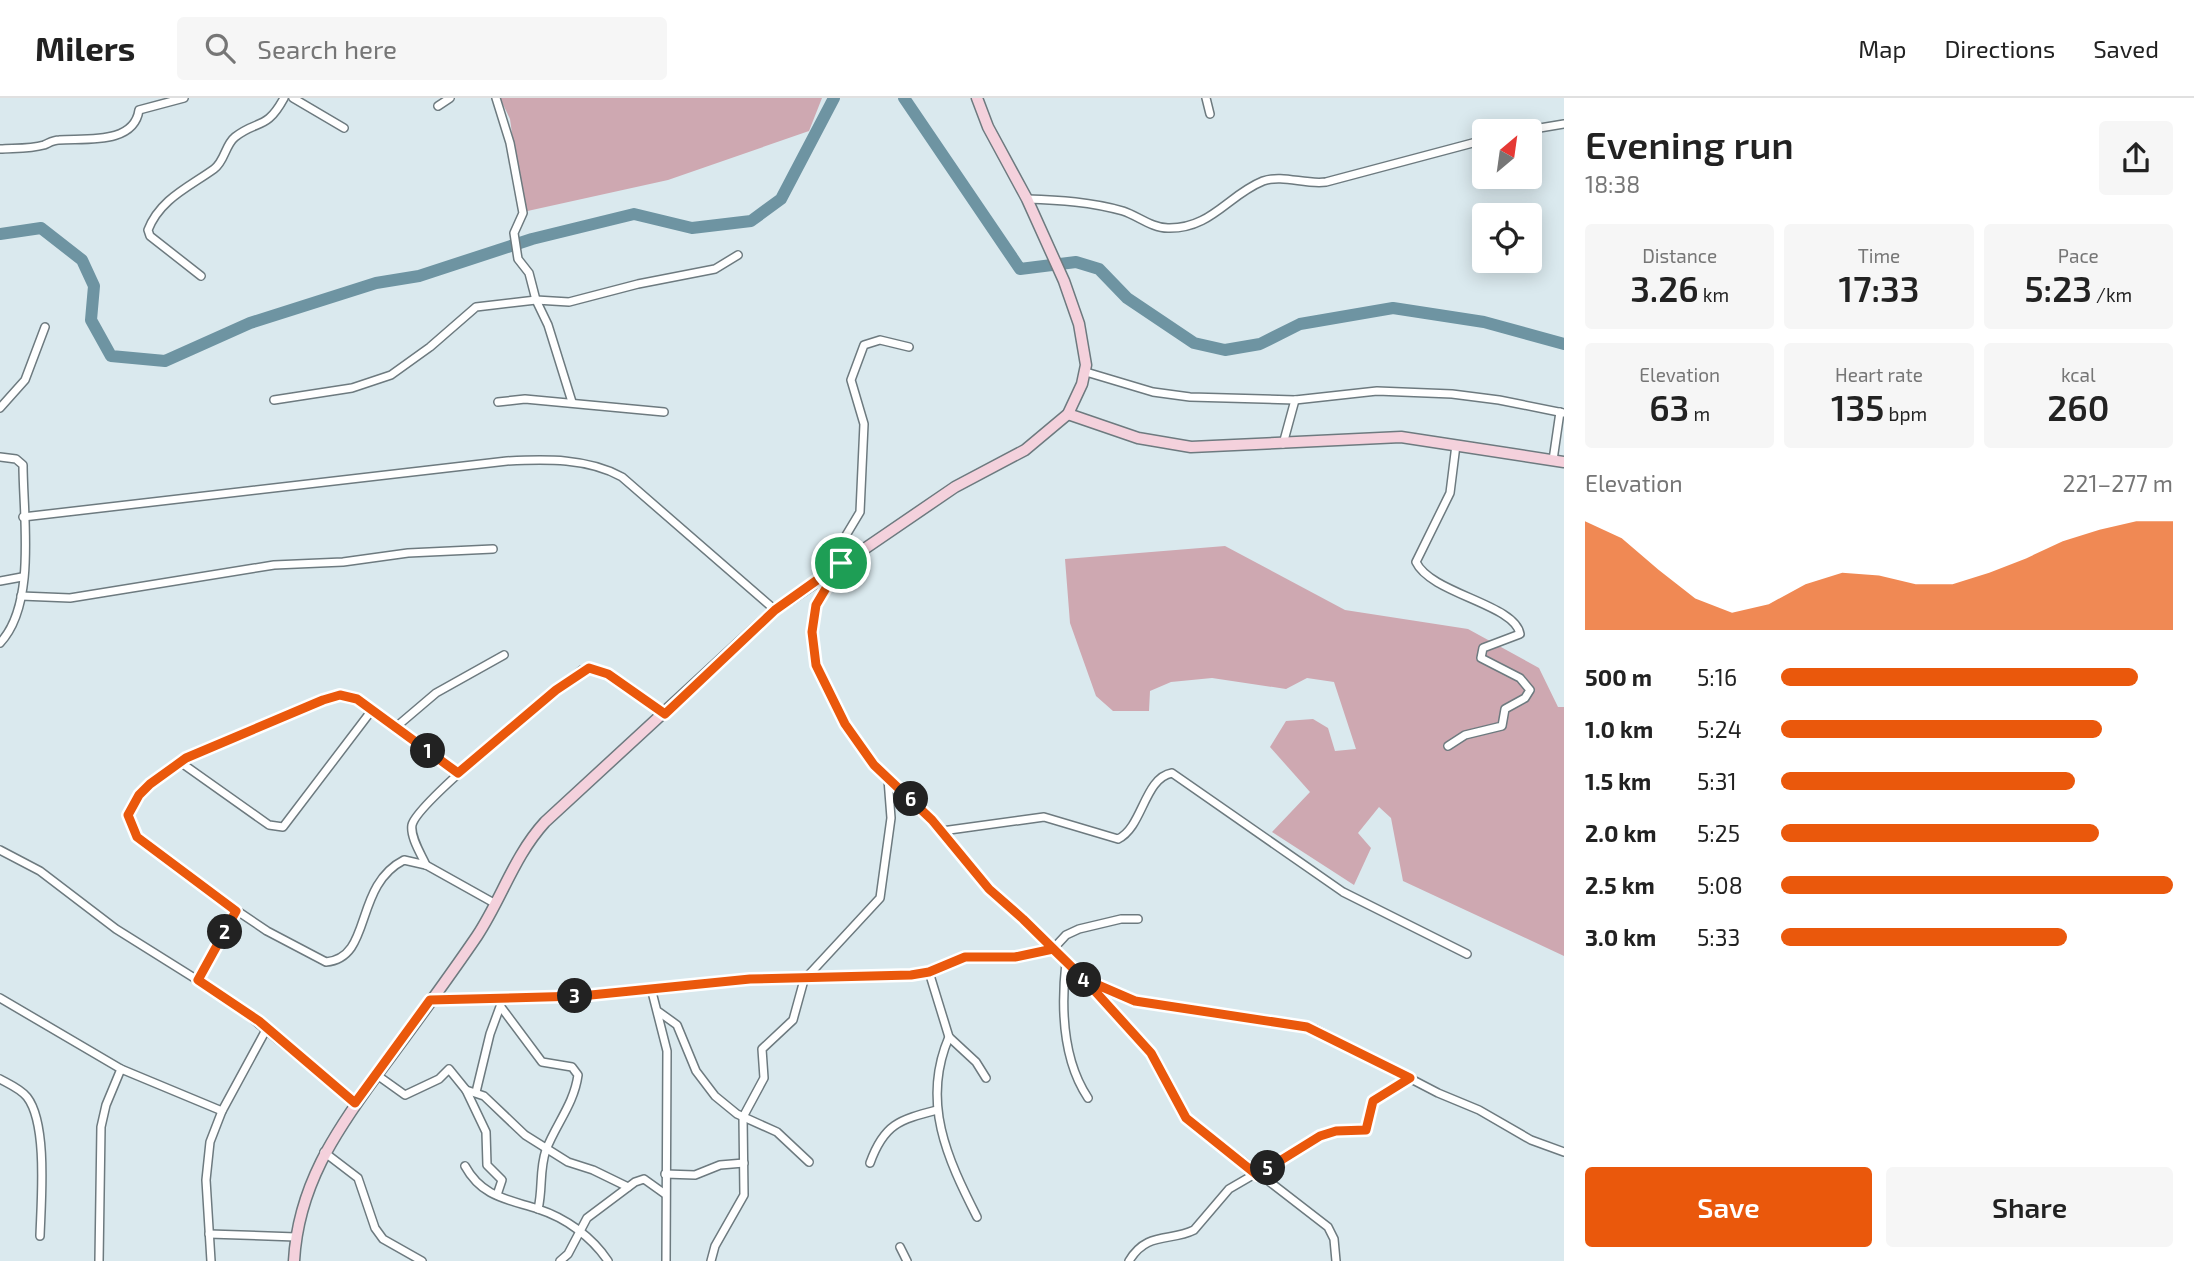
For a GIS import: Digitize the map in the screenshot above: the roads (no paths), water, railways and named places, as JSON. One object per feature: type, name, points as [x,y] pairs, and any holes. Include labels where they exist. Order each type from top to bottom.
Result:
[{"type":"street","points":[[0,149],[43,145],[56,139],[103,138],[131,128],[136,123],[139,110],[184,98]]},
{"type":"street","points":[[201,276],[150,236],[151,223],[165,204],[190,183],[214,169],[234,138],[271,120],[284,98]]},
{"type":"street","points":[[293,98],[344,128]]},
{"type":"street","points":[[438,106],[450,98]]},
{"type":"street","points":[[496,98],[510,143],[523,213],[514,238],[518,259],[529,272],[536,300],[548,325],[572,402]]},
{"type":"street","points":[[294,1261],[301,1211],[324,1152],[355,1103],[477,935],[519,854],[545,822],[775,610],[955,487],[1025,450],[1068,414],[1086,372],[1085,349],[1064,281],[1027,199],[988,127],[977,98]]},
{"type":"street","points":[[1206,98],[1210,114]]},
{"type":"street","points":[[1542,128],[1564,124]]},
{"type":"street","points":[[1027,199],[1080,201],[1125,212],[1160,228],[1179,227],[1217,214],[1261,182],[1284,179],[1310,183],[1326,182],[1472,143]]},
{"type":"street","points":[[274,400],[378,381],[416,358],[476,307],[536,300],[569,302],[685,273],[715,270],[738,255]]},
{"type":"street","points":[[0,408],[25,380],[45,327]]},
{"type":"street","points":[[909,347],[875,341],[862,346],[851,386],[864,424],[860,512],[845,537],[841,563],[814,611],[814,657],[845,724],[888,778],[942,831],[989,889],[1084,979],[1151,1053],[1186,1118],[1328,1227],[1334,1239],[1336,1261]]},
{"type":"street","points":[[1068,414],[1138,438],[1191,447],[1388,437],[1559,461],[1562,412],[1499,400],[1451,394],[1377,391],[1295,400],[1190,397],[1153,392],[1086,372]]},
{"type":"street","points":[[498,402],[526,399],[664,412]]},
{"type":"street","points":[[1283,444],[1295,400]]},
{"type":"street","points":[[1448,746],[1472,732],[1502,726],[1505,709],[1525,698],[1530,690],[1520,678],[1481,658],[1483,648],[1515,638],[1520,634],[1519,628],[1507,617],[1429,576],[1416,562],[1421,546],[1450,493],[1456,445]]},
{"type":"street","points":[[0,457],[16,459],[23,465],[25,568],[15,620],[0,643]]},
{"type":"street","points":[[23,517],[507,461],[574,462],[609,469],[622,477],[775,610]]},
{"type":"street","points":[[21,596],[70,598],[274,565],[344,562],[408,553],[493,549]]},
{"type":"street","points":[[0,581],[22,577]]},
{"type":"street","points":[[396,727],[436,693],[504,655]]},
{"type":"street","points":[[426,865],[412,832],[414,821],[458,773],[556,690],[589,668],[608,674],[665,714]]},
{"type":"street","points":[[458,773],[352,696],[340,695],[304,707],[180,762],[139,795],[128,815],[131,829],[137,837],[236,911],[318,960],[333,962],[352,951],[369,898],[377,883],[404,860],[426,865],[494,903]]},
{"type":"street","points":[[180,762],[269,825],[283,827],[372,710]]},
{"type":"street","points":[[942,831],[1044,817],[1118,839],[1131,827],[1159,780],[1172,773],[1343,892],[1467,954]]},
{"type":"street","points":[[711,1261],[715,1245],[744,1195],[743,1117],[764,1078],[762,1049],[793,1020],[804,980],[880,898],[891,818],[888,778]]},
{"type":"street","points":[[0,850],[40,871],[116,929],[198,980],[267,1028],[355,1103]]},
{"type":"street","points":[[198,980],[236,911]]},
{"type":"street","points":[[430,1000],[501,1004],[750,979],[804,980],[929,972],[965,957],[1015,957],[1053,949],[1071,932],[1118,919],[1138,919]]},
{"type":"street","points":[[1066,962],[1063,1000],[1066,1034],[1076,1076],[1088,1098]]},
{"type":"street","points":[[929,972],[949,1037],[980,1066],[986,1077]]},
{"type":"street","points":[[1084,979],[1140,1003],[1307,1027],[1479,1110],[1531,1140],[1564,1152]]},
{"type":"street","points":[[651,988],[667,1051],[666,1261]]},
{"type":"street","points":[[0,998],[121,1069],[222,1111]]},
{"type":"street","points":[[476,1092],[490,1034],[501,1004]]},
{"type":"street","points":[[501,1004],[542,1062],[572,1067],[577,1072],[569,1108],[547,1149],[540,1174],[538,1209]]},
{"type":"street","points":[[658,1012],[673,1021],[684,1036],[692,1064],[715,1096],[743,1117],[777,1132],[809,1162]]},
{"type":"street","points":[[211,1261],[207,1165],[210,1142],[222,1111],[227,1107],[267,1028]]},
{"type":"street","points":[[949,1037],[939,1065],[937,1110],[950,1160],[977,1217]]},
{"type":"street","points":[[99,1261],[101,1127],[106,1105],[121,1069]]},
{"type":"street","points":[[377,1075],[406,1095],[439,1079],[449,1069],[466,1090],[486,1132],[487,1165],[502,1181],[497,1195]]},
{"type":"street","points":[[1129,1261],[1137,1250],[1147,1243],[1166,1235],[1194,1230],[1228,1189],[1257,1175],[1320,1136],[1343,1130],[1364,1132],[1373,1101],[1410,1078]]},
{"type":"street","points":[[0,1079],[23,1093],[32,1107],[41,1161],[40,1236]]},
{"type":"street","points":[[466,1090],[488,1099],[525,1135],[572,1164],[593,1170],[628,1187]]},
{"type":"street","points":[[870,1163],[884,1135],[897,1122],[937,1110]]},
{"type":"street","points":[[324,1152],[358,1178],[380,1236],[422,1261]]},
{"type":"street","points":[[665,1174],[695,1175],[720,1165],[744,1163]]},
{"type":"street","points":[[465,1166],[476,1185],[517,1205],[538,1209],[579,1231],[590,1239],[608,1261]]},
{"type":"street","points":[[560,1261],[568,1254],[579,1231],[592,1213],[628,1187],[644,1179],[665,1194]]},
{"type":"street","points":[[209,1234],[296,1237]]},
{"type":"street","points":[[900,1247],[907,1261]]},
{"type":"waterway","points":[[0,234],[41,228],[82,260],[94,286],[91,320],[111,356],[165,361],[250,323],[376,283],[419,276],[532,239],[634,214],[692,228],[751,221],[781,199],[834,98]]},
{"type":"waterway","points":[[904,98],[1020,269],[1076,262],[1099,269],[1127,298],[1194,343],[1225,350],[1260,344],[1300,324],[1393,308],[1484,322],[1564,344]]}]
